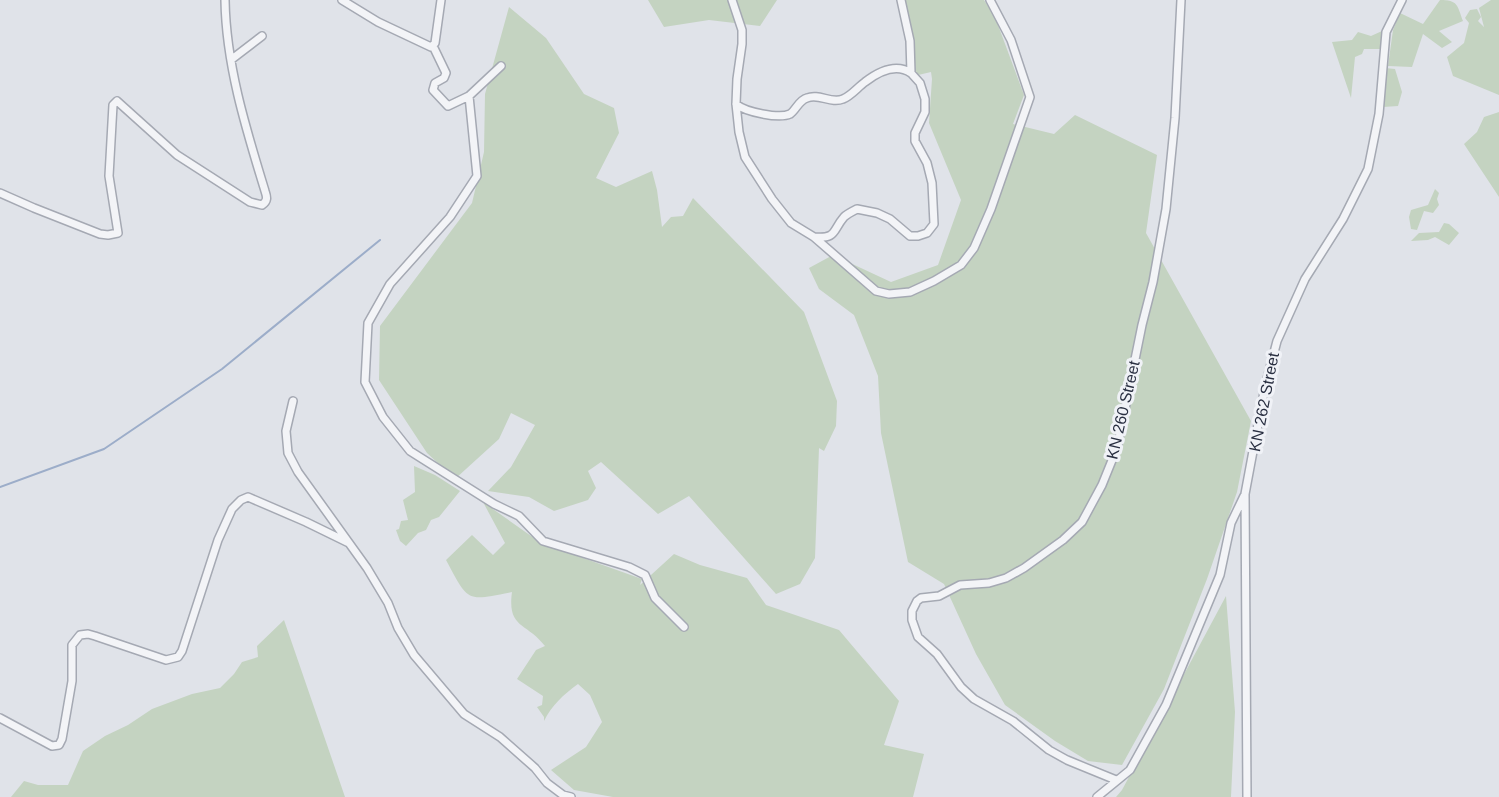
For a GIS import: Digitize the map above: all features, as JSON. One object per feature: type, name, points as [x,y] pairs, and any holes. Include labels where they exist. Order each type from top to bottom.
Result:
[{"type":"street","points":[[0,193],[100,234],[118,233],[109,176],[113,105],[117,101],[177,155],[250,202],[262,205],[267,199],[243,119],[226,22],[225,0]]},
{"type":"street","points":[[342,0],[424,46],[433,46]]},
{"type":"street","points":[[441,0],[433,46],[446,73],[444,78],[435,83],[433,90],[448,106],[469,96],[501,66]]},
{"type":"street","points":[[732,0],[741,30],[742,44],[736,104],[739,132],[746,157],[772,199],[791,223],[814,237],[876,291],[889,294],[910,292],[934,281],[961,265],[974,248],[991,209],[1030,97],[1011,40],[990,0]]},
{"type":"street","points":[[901,0],[910,41],[911,73]]},
{"type":"street","name":"KN 260 Street","points":[[1116,780],[1049,750],[1013,721],[974,699],[961,687],[937,654],[918,637],[912,620],[912,611],[921,598],[939,596],[960,585],[988,583],[1006,578],[1024,568],[1063,540],[1082,522],[1102,485],[1117,448],[1153,282],[1166,209],[1175,118],[1181,0]]},
{"type":"street","name":"KN 262 Street","points":[[1247,797],[1245,494],[1264,387],[1277,341],[1305,279],[1343,219],[1368,169],[1379,114],[1386,32],[1402,0]]},
{"type":"street","points":[[232,59],[262,36]]},
{"type":"street","points":[[736,104],[752,112],[789,114],[806,98],[821,96],[831,100],[842,100],[866,81],[891,68],[903,68],[920,83],[925,99],[925,112],[915,133],[915,141],[927,163],[932,183],[934,224],[927,233],[910,236],[890,219],[857,208],[845,216],[836,232],[827,238],[814,237]]},
{"type":"street","points":[[469,96],[477,176],[450,217],[390,284],[368,323],[365,382],[383,417],[410,451],[494,504],[519,516],[543,541],[629,567],[645,575],[655,598],[684,627]]},
{"type":"street","points":[[293,401],[286,431],[288,453],[298,472],[380,590],[414,655],[464,714],[500,737],[535,768],[547,783],[563,795],[571,797]]},
{"type":"street","points":[[1097,797],[1130,770],[1166,705],[1220,575],[1231,523],[1245,494]]},
{"type":"street","points":[[0,718],[52,746],[61,743],[71,693],[72,645],[80,635],[95,636],[166,660],[178,657],[182,651],[218,540],[232,509],[241,500],[248,497],[349,543]]},
{"type":"green space","points":[[648,0],[777,0],[760,26],[709,20],[664,27]]},
{"type":"green space","points":[[903,0],[984,0],[995,17],[1024,95],[1013,124],[1054,134],[1075,115],[1157,155],[1146,233],[1251,421],[1237,492],[1207,579],[1164,689],[1122,765],[1088,761],[1055,741],[1005,705],[976,654],[944,584],[908,562],[881,433],[878,376],[854,315],[819,289],[809,268],[833,255],[891,282],[938,265],[961,200],[929,123],[931,72],[914,76],[914,45]]},
{"type":"green space","points":[[1440,0],[1454,2],[1463,21],[1439,31],[1452,42],[1442,48],[1423,34],[1412,67],[1388,66],[1393,30],[1400,13],[1423,24]]},
{"type":"green space","points":[[1491,0],[1499,0],[1499,95],[1453,76],[1447,57],[1464,43],[1469,23],[1465,18],[1470,10],[1477,9],[1481,17],[1478,21],[1484,27],[1479,8]]},
{"type":"green space","points":[[509,7],[546,38],[584,94],[614,108],[619,133],[596,178],[616,187],[652,171],[662,227],[671,217],[683,216],[693,198],[804,312],[837,401],[836,426],[824,451],[819,448],[815,558],[800,584],[776,594],[689,496],[658,514],[601,462],[588,471],[596,488],[588,500],[554,511],[529,497],[488,491],[511,467],[535,425],[511,413],[499,439],[455,479],[427,453],[379,380],[380,326],[472,203],[484,152],[485,94]]},
{"type":"green space","points":[[1382,31],[1380,49],[1364,49],[1362,54],[1355,57],[1351,98],[1332,42],[1352,40],[1358,32],[1371,36]]},
{"type":"green space","points":[[1385,68],[1395,69],[1402,92],[1398,106],[1383,107]]},
{"type":"green space","points":[[1499,112],[1499,197],[1464,144],[1477,132],[1484,117]]},
{"type":"green space","points":[[1435,189],[1439,193],[1437,199],[1439,205],[1433,213],[1424,211],[1417,230],[1411,229],[1409,217],[1411,210],[1428,205]]},
{"type":"green space","points":[[1444,223],[1449,224],[1459,233],[1449,245],[1435,237],[1428,240],[1411,241],[1419,233],[1439,232]]},
{"type":"green space","points":[[414,466],[435,475],[460,491],[439,517],[431,520],[426,530],[418,533],[406,546],[400,541],[396,530],[399,529],[401,521],[408,520],[403,500],[415,492]]},
{"type":"green space","points":[[483,502],[541,543],[642,579],[640,585],[674,554],[700,565],[747,578],[766,605],[839,630],[899,701],[884,745],[924,754],[913,797],[613,797],[574,790],[551,770],[586,747],[602,722],[590,695],[578,684],[558,701],[544,721],[537,707],[542,705],[543,696],[517,679],[536,650],[545,646],[515,619],[511,604],[512,592],[486,597],[470,596],[446,560],[472,535],[493,555],[505,543]]},
{"type":"green space","points":[[1226,596],[1235,712],[1231,797],[1116,797],[1122,790]]},
{"type":"green space","points":[[284,620],[345,797],[11,797],[24,781],[38,785],[68,785],[83,751],[105,736],[128,725],[152,709],[192,694],[220,688],[242,662],[258,657],[257,646]]},
{"type":"waterway","points":[[0,487],[104,449],[222,369],[380,240]]}]
